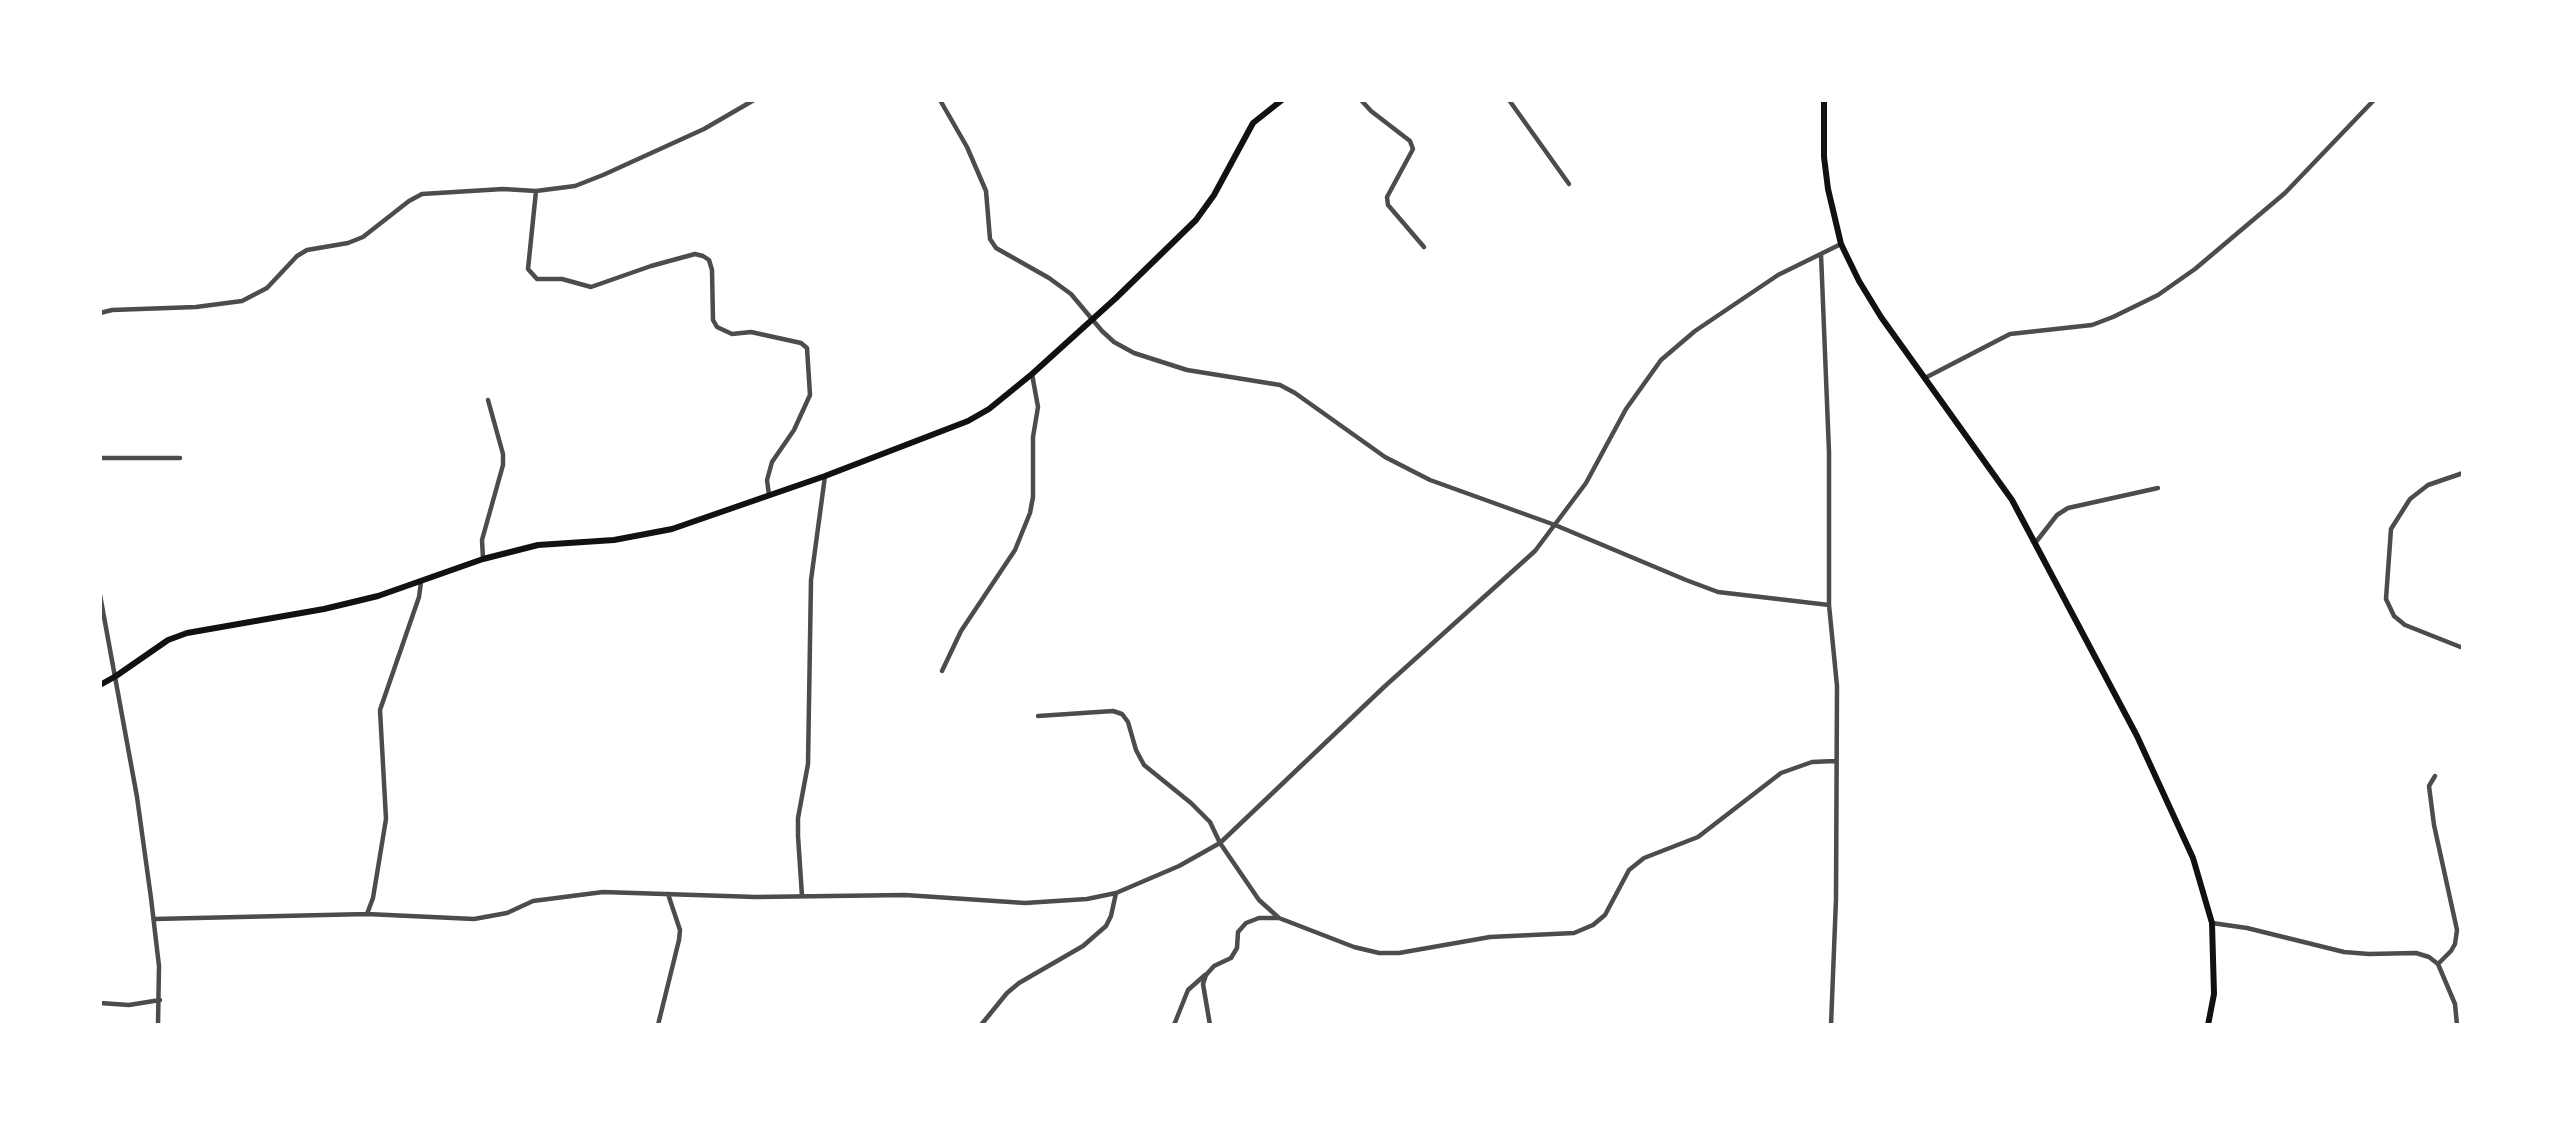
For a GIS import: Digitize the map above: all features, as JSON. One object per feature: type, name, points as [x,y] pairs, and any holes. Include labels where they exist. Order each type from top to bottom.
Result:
[{"type":"main road","points":[[100,685],[168,639],[187,632],[324,609],[378,596],[483,559],[538,545],[651,535],[825,476],[968,421],[989,409],[1032,374],[1196,220],[1214,195],[1253,123],[1282,100]]},
{"type":"main road","points":[[1824,100],[1824,157],[1828,189],[1841,244],[1859,281],[1881,317],[2012,500],[2165,792],[2193,858],[2212,923],[2214,994],[2208,1025]]},
{"type":"street","points":[[100,313],[112,310],[196,307],[243,300],[267,288],[297,256],[307,250],[348,243],[363,237],[422,194],[502,189],[536,191],[575,186],[603,176],[704,129],[754,100]]},
{"type":"street","points":[[940,100],[967,147],[986,191],[990,239],[996,248],[1049,278],[1071,294],[1114,342],[1134,353],[1187,370],[1280,385],[1401,466],[1430,480],[1555,525],[1718,592],[1829,605]]},
{"type":"street","points":[[1362,100],[1371,111],[1410,141],[1412,149],[1387,197],[1388,205],[1424,247]]},
{"type":"street","points":[[1509,100],[1569,184]]},
{"type":"street","points":[[1925,378],[2010,334],[2092,325],[2158,295],[2195,269],[2285,192],[2374,100]]},
{"type":"street","points":[[536,191],[528,269],[537,279],[562,279],[591,287],[651,266],[695,254],[703,256],[709,260],[712,270],[713,320],[717,327],[724,332],[751,332],[801,343],[807,348],[810,395],[794,430],[772,462],[767,480],[769,495]]},
{"type":"street","points":[[154,919],[367,914],[474,919],[507,913],[534,901],[603,892],[905,895],[1025,903],[1087,899],[1116,893],[1179,866],[1220,843],[1384,687],[1535,551],[1586,483],[1626,409],[1661,360],[1695,331],[1778,275],[1841,244]]},
{"type":"street","points":[[1821,254],[1829,452],[1829,605],[1837,686],[1836,900],[1831,1025]]},
{"type":"street","points":[[942,671],[961,631],[1015,551],[1030,513],[1038,407],[1032,374]]},
{"type":"street","points":[[483,559],[482,540],[503,465],[503,454],[488,400]]},
{"type":"street","points":[[100,458],[180,458]]},
{"type":"street","points":[[2463,473],[2428,485],[2410,499],[2391,528],[2386,600],[2394,617],[2405,625],[2463,648]]},
{"type":"street","points":[[802,896],[798,818],[808,764],[811,580],[825,476]]},
{"type":"street","points":[[2036,542],[2057,515],[2068,508],[2158,488]]},
{"type":"street","points":[[367,914],[373,898],[386,819],[380,710],[419,597],[421,582]]},
{"type":"street","points":[[100,595],[137,797],[154,919],[160,1000],[158,1025]]},
{"type":"street","points":[[1038,716],[1113,710],[1122,714],[1128,722],[1136,750],[1144,765],[1210,822],[1220,843],[1259,900],[1279,918],[1354,947],[1379,953],[1399,953],[1490,937],[1574,933],[1593,925],[1605,915],[1629,870],[1644,858],[1698,836],[1782,773],[1805,764],[1835,761]]},
{"type":"street","points":[[2435,776],[2429,786],[2434,825],[2457,930],[2455,944],[2438,964]]},
{"type":"street","points":[[981,1025],[1007,993],[1019,983],[1083,946],[1106,926],[1116,893]]},
{"type":"street","points":[[658,1025],[680,930],[668,894]]},
{"type":"street","points":[[1174,1025],[1188,990],[1214,966],[1231,958],[1237,948],[1238,932],[1246,923],[1259,918],[1279,918]]},
{"type":"street","points":[[2212,923],[2247,928],[2344,951],[2369,954],[2416,953],[2429,957],[2438,964],[2455,1004],[2457,1025]]},
{"type":"street","points":[[1206,975],[1203,985],[1210,1025]]},
{"type":"street","points":[[100,1003],[129,1005],[160,1000]]}]
